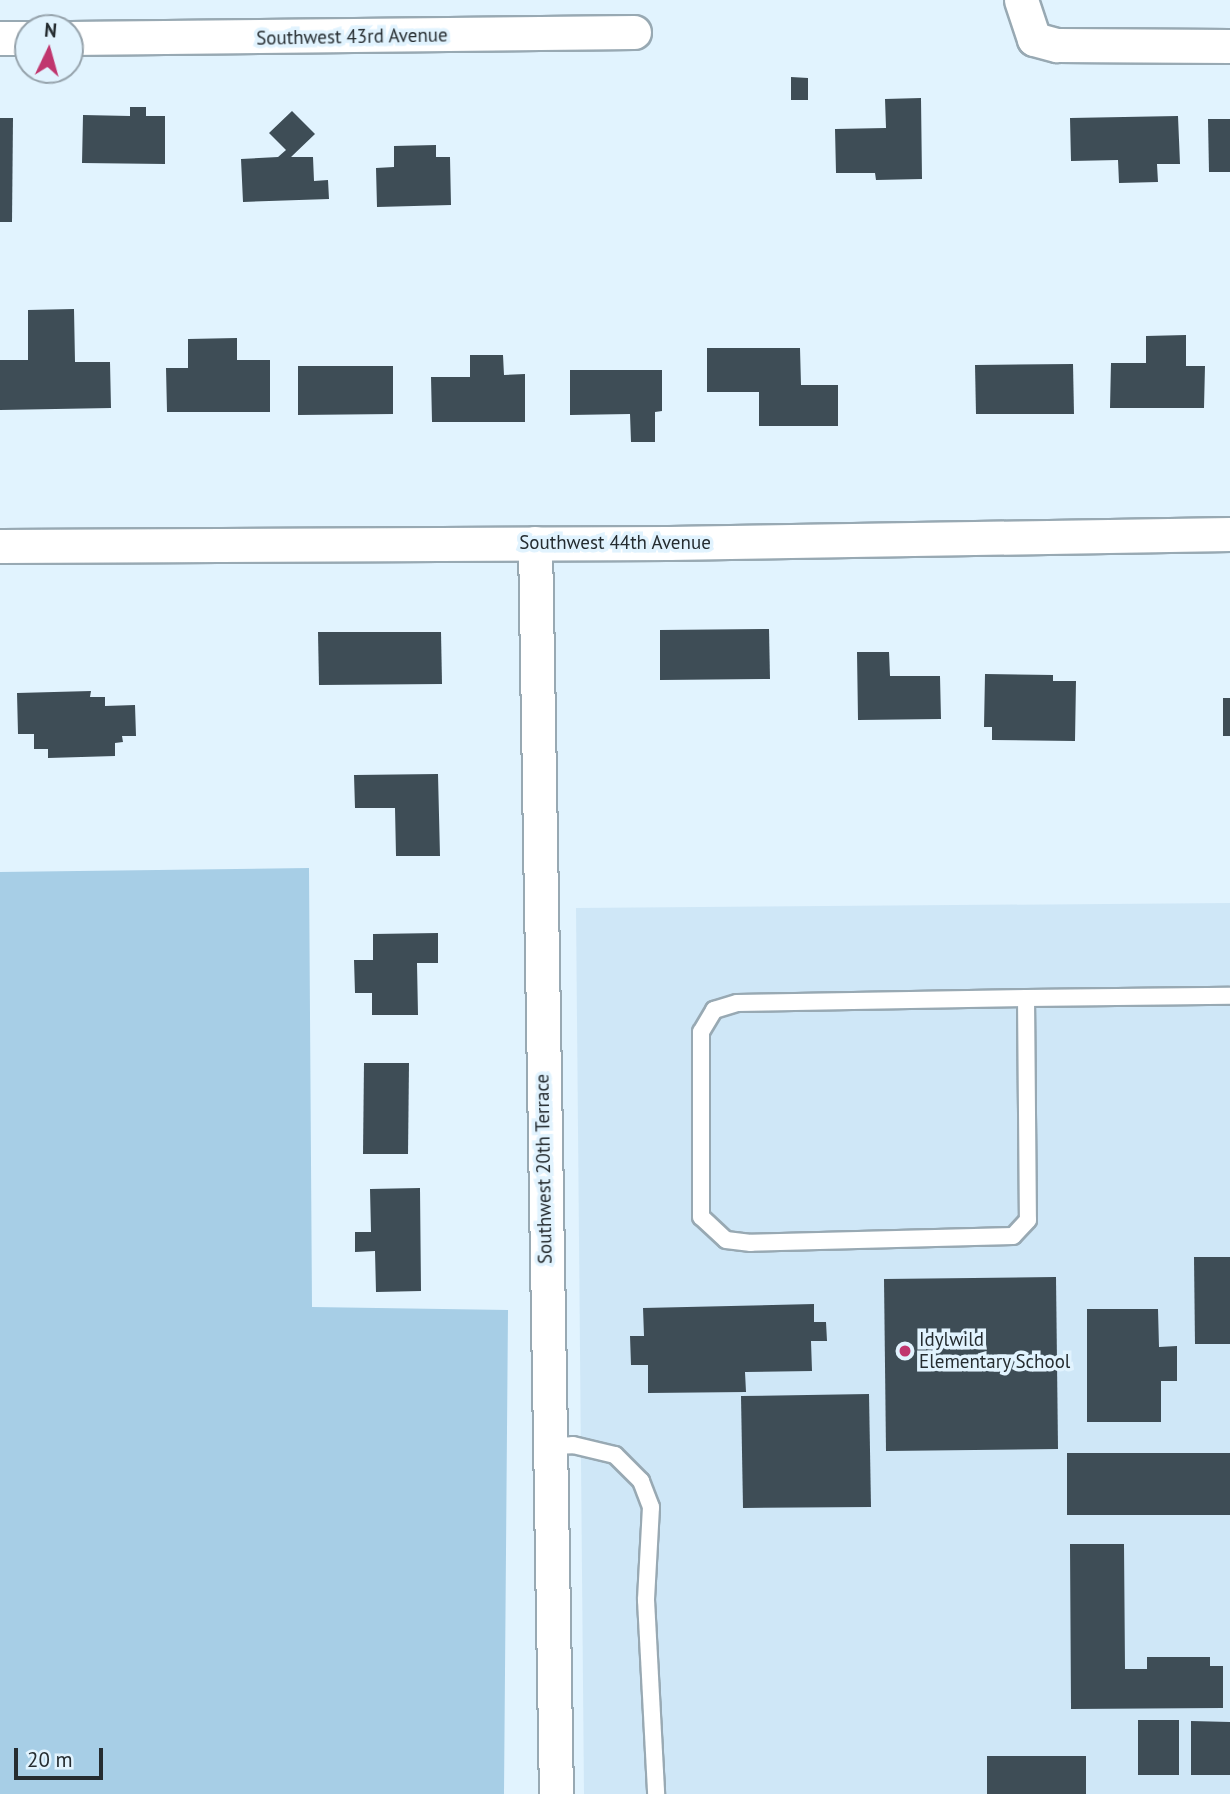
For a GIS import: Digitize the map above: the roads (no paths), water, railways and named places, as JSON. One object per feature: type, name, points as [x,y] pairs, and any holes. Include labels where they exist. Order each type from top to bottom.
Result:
[{"type":"street","points":[[1021,0],[1034,39],[1057,45],[1230,46]]},
{"type":"street","name":"Southwest 43rd Avenue","points":[[84,38],[634,32]]},
{"type":"street","name":"Southwest 44th Avenue","points":[[0,545],[535,543],[1230,534]]},
{"type":"street","name":"Southwest 20th Terrace","points":[[535,543],[556,1794]]},
{"type":"lane","points":[[1026,998],[1028,1220],[1013,1236],[751,1243],[726,1240],[701,1217],[701,1031],[714,1010],[737,1003],[1026,998],[1230,996]]},
{"type":"lane","points":[[550,1446],[573,1445],[615,1455],[641,1481],[651,1507],[646,1600],[656,1794]]},
{"type":"place","name":"Idylwild Elementary School","points":[[905,1351]]}]
